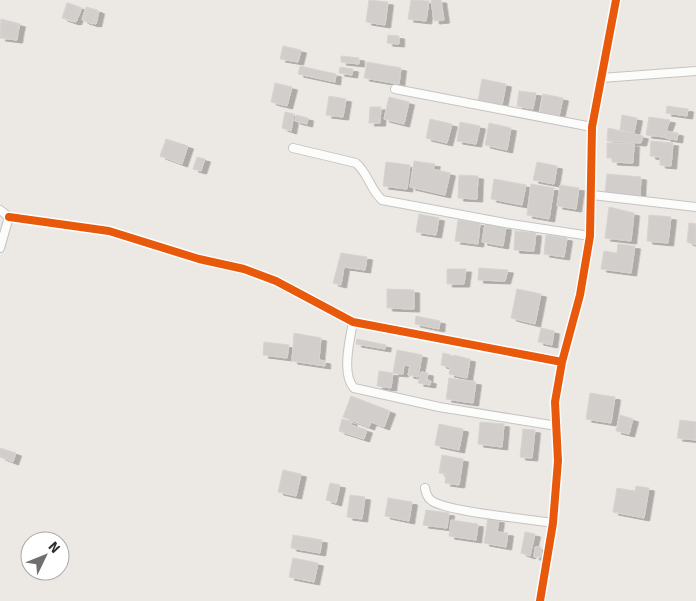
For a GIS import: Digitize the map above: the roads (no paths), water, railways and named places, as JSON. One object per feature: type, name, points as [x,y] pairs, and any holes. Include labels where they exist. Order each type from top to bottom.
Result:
[{"type":"street","points":[[540,601],[553,523],[558,462],[555,402],[562,362],[580,296],[590,236],[592,127],[616,0]]},
{"type":"street","points":[[601,78],[696,71]]},
{"type":"street","points":[[395,89],[592,127]]},
{"type":"street","points":[[293,148],[356,163],[362,168],[375,194],[382,200],[505,223],[590,236]]},
{"type":"street","points":[[592,195],[696,207]]},
{"type":"street","points":[[0,210],[8,217],[110,231],[199,259],[244,270],[276,281],[353,322],[562,362]]},
{"type":"street","points":[[0,248],[8,217]]},
{"type":"street","points":[[353,322],[348,352],[349,378],[354,388],[439,407],[557,426]]},
{"type":"street","points":[[425,488],[428,498],[434,503],[553,523]]}]
